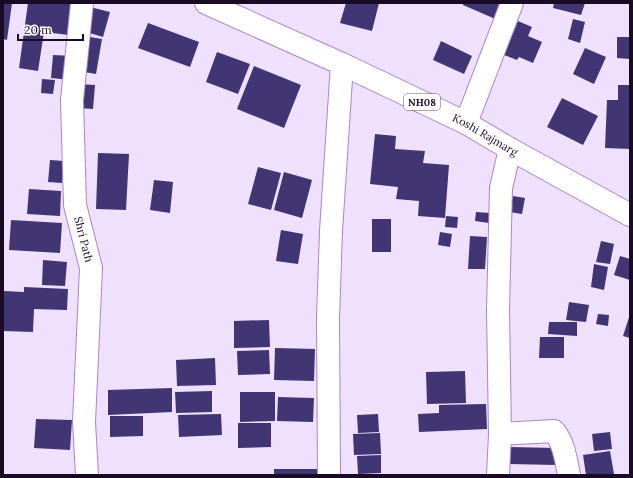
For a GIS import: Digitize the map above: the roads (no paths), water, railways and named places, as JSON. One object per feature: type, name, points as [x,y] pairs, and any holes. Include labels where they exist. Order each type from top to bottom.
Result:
[{"type":"street","name":"Shri Path","points":[[82,3],[72,100],[75,205],[91,268],[84,422],[87,475]]},
{"type":"street","name":"Koshi Rajmarg","points":[[206,3],[241,10],[342,64],[466,123],[630,215]]},
{"type":"street","points":[[466,123],[512,3]]},
{"type":"street","points":[[329,475],[328,318],[330,239],[342,64]]},
{"type":"street","points":[[498,475],[500,434],[498,310],[501,188],[510,149]]},
{"type":"street","points":[[500,434],[554,431],[563,448],[569,475]]}]
